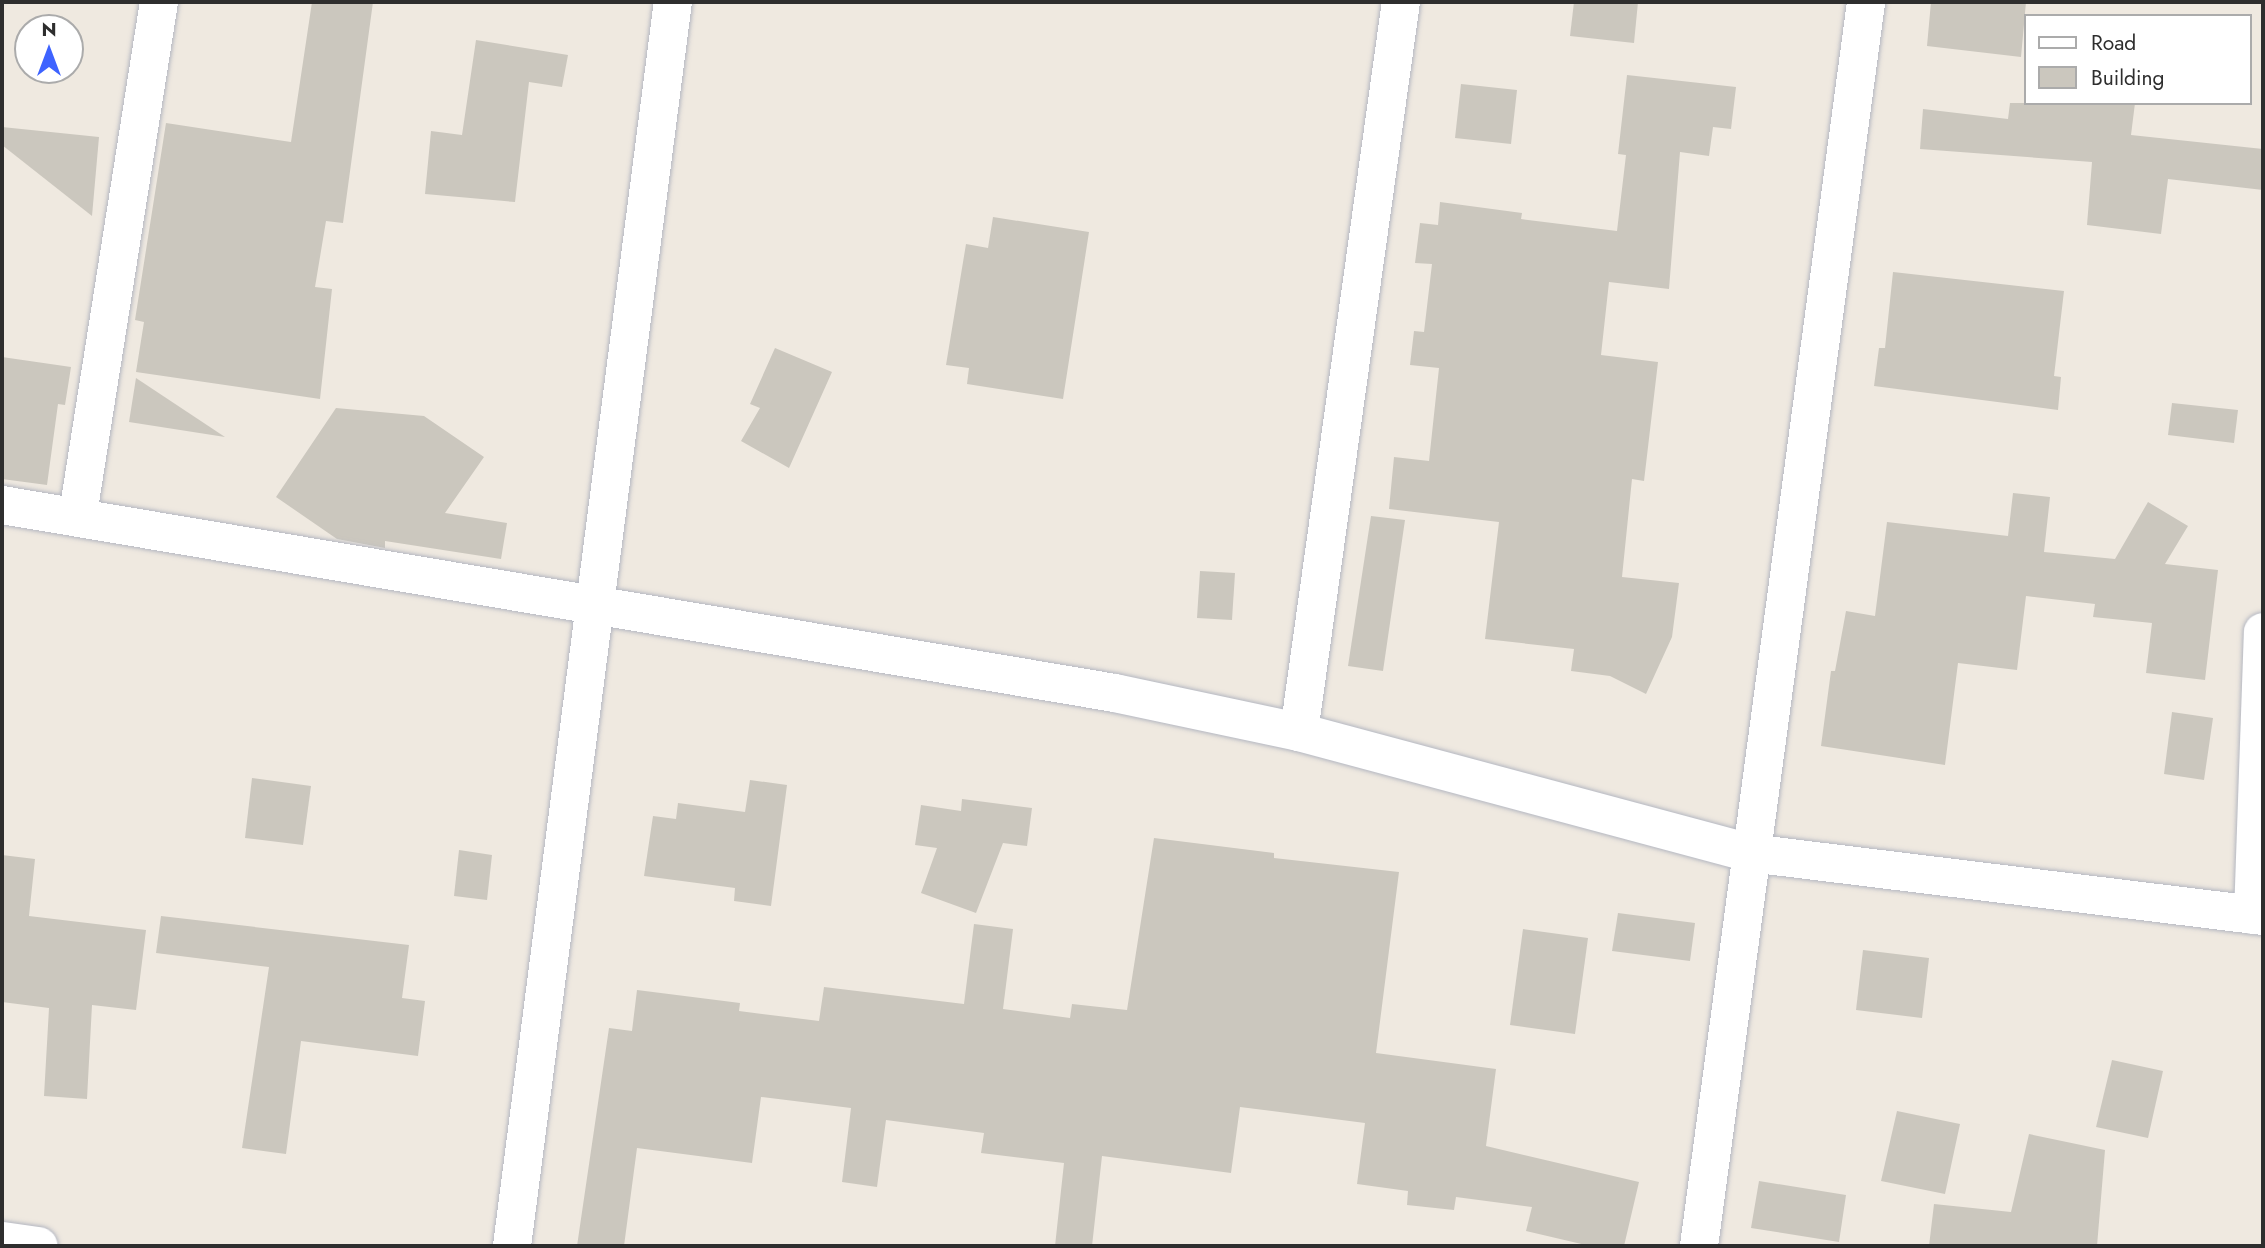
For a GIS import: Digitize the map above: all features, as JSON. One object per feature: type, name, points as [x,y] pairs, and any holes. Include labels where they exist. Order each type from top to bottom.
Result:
[{"type":"street","points":[[78,514],[159,2]]},
{"type":"street","points":[[512,1246],[598,604],[673,2]]},
{"type":"street","points":[[1300,732],[1401,2]]},
{"type":"street","points":[[1699,1246],[1866,2]]},
{"type":"street","points":[[2,505],[78,514],[1115,693],[1300,732],[1750,853],[2258,916],[2263,632]]},
{"type":"street","points":[[2,1241],[38,1246]]},
{"type":"building","points":[[312,2],[373,2],[343,223],[326,221],[315,287],[332,289],[320,399],[136,372],[144,322],[135,320],[166,123],[291,142]]},
{"type":"building","points":[[1574,2],[1638,2],[1634,43],[1570,36]]},
{"type":"building","points":[[1931,2],[2026,2],[2021,57],[1927,46]]},
{"type":"building","points":[[476,40],[568,55],[562,87],[529,82],[515,202],[425,194],[431,131],[462,135]]},
{"type":"building","points":[[1627,75],[1736,87],[1731,129],[1713,127],[1709,156],[1680,152],[1669,289],[1609,282],[1601,355],[1658,362],[1644,481],[1632,479],[1622,577],[1679,583],[1672,637],[1646,694],[1610,676],[1571,671],[1574,649],[1485,639],[1499,522],[1389,509],[1394,457],[1429,461],[1439,368],[1410,365],[1414,331],[1424,332],[1432,264],[1415,263],[1420,223],[1438,225],[1440,202],[1522,213],[1521,219],[1617,231],[1626,155],[1618,154]]},
{"type":"building","points":[[1461,84],[1517,90],[1511,144],[1455,138]]},
{"type":"building","points":[[2010,103],[2135,105],[2131,135],[2263,149],[2263,190],[2168,179],[2161,234],[2087,225],[2092,162],[1920,149],[1923,109],[2008,119]]},
{"type":"building","points":[[2,127],[99,137],[92,216],[2,145]]},
{"type":"building","points":[[993,217],[1089,232],[1063,399],[967,384],[969,368],[946,365],[966,244],[988,248]]},
{"type":"building","points":[[1893,272],[2064,291],[2054,376],[2061,377],[2058,410],[1874,386],[1879,348],[1885,348]]},
{"type":"building","points":[[775,348],[832,372],[789,468],[741,441],[760,408],[750,404]]},
{"type":"building","points":[[2,357],[71,367],[65,405],[58,404],[47,485],[2,479]]},
{"type":"building","points":[[136,378],[225,437],[129,422]]},
{"type":"building","points":[[2172,403],[2238,410],[2234,443],[2168,435]]},
{"type":"building","points":[[336,408],[424,416],[484,457],[445,513],[507,523],[501,559],[385,541],[385,548],[337,539],[276,497]]},
{"type":"building","points":[[2013,493],[2050,497],[2044,552],[2115,559],[2148,502],[2188,526],[2165,564],[2218,570],[2205,680],[2146,673],[2152,623],[2093,617],[2095,604],[2026,596],[2017,670],[1958,663],[1945,765],[1821,746],[1831,671],[1835,671],[1846,611],[1875,616],[1887,522],[2008,536]]},
{"type":"building","points":[[1371,516],[1405,520],[1383,671],[1348,666]]},
{"type":"building","points":[[1200,571],[1235,573],[1232,620],[1197,618]]},
{"type":"building","points":[[2172,712],[2213,718],[2204,780],[2164,774]]},
{"type":"building","points":[[252,778],[311,786],[303,845],[245,838]]},
{"type":"building","points":[[750,780],[787,785],[771,906],[734,901],[735,888],[644,876],[653,816],[676,819],[678,803],[745,812]]},
{"type":"building","points":[[962,799],[1032,808],[1027,846],[1003,843],[976,913],[921,893],[937,848],[915,845],[921,805],[961,811]]},
{"type":"building","points":[[1154,838],[1274,853],[1274,858],[1399,872],[1376,1053],[1496,1069],[1486,1146],[1639,1182],[1624,1246],[1590,1246],[1526,1231],[1532,1207],[1456,1197],[1454,1210],[1407,1205],[1408,1191],[1357,1184],[1365,1123],[1240,1107],[1231,1173],[1102,1156],[1092,1246],[1055,1246],[1064,1163],[981,1153],[984,1133],[886,1120],[877,1187],[842,1182],[851,1108],[761,1097],[752,1163],[637,1148],[624,1246],[577,1246],[609,1028],[632,1031],[637,990],[740,1003],[739,1011],[819,1021],[824,987],[964,1004],[974,924],[1013,929],[1003,1009],[1070,1018],[1072,1004],[1127,1010]]},
{"type":"building","points":[[459,850],[492,855],[487,900],[454,896]]},
{"type":"building","points":[[2,855],[35,859],[29,916],[146,930],[136,1010],[92,1005],[87,1099],[44,1096],[49,1008],[2,1002]]},
{"type":"building","points":[[1618,913],[1695,923],[1690,961],[1612,951]]},
{"type":"building","points":[[161,916],[409,945],[402,998],[425,1001],[418,1056],[301,1041],[286,1154],[242,1148],[269,967],[156,953]]},
{"type":"building","points":[[1523,929],[1588,938],[1575,1034],[1510,1025]]},
{"type":"building","points":[[1863,950],[1929,958],[1922,1018],[1856,1010]]},
{"type":"building","points":[[2112,1060],[2163,1071],[2148,1138],[2096,1127]]},
{"type":"building","points":[[1897,1111],[1960,1124],[1945,1194],[1881,1181]]},
{"type":"building","points":[[2029,1134],[2105,1150],[2097,1246],[1929,1246],[1934,1204],[2011,1212]]},
{"type":"building","points":[[1759,1181],[1846,1195],[1839,1242],[1751,1228]]}]
